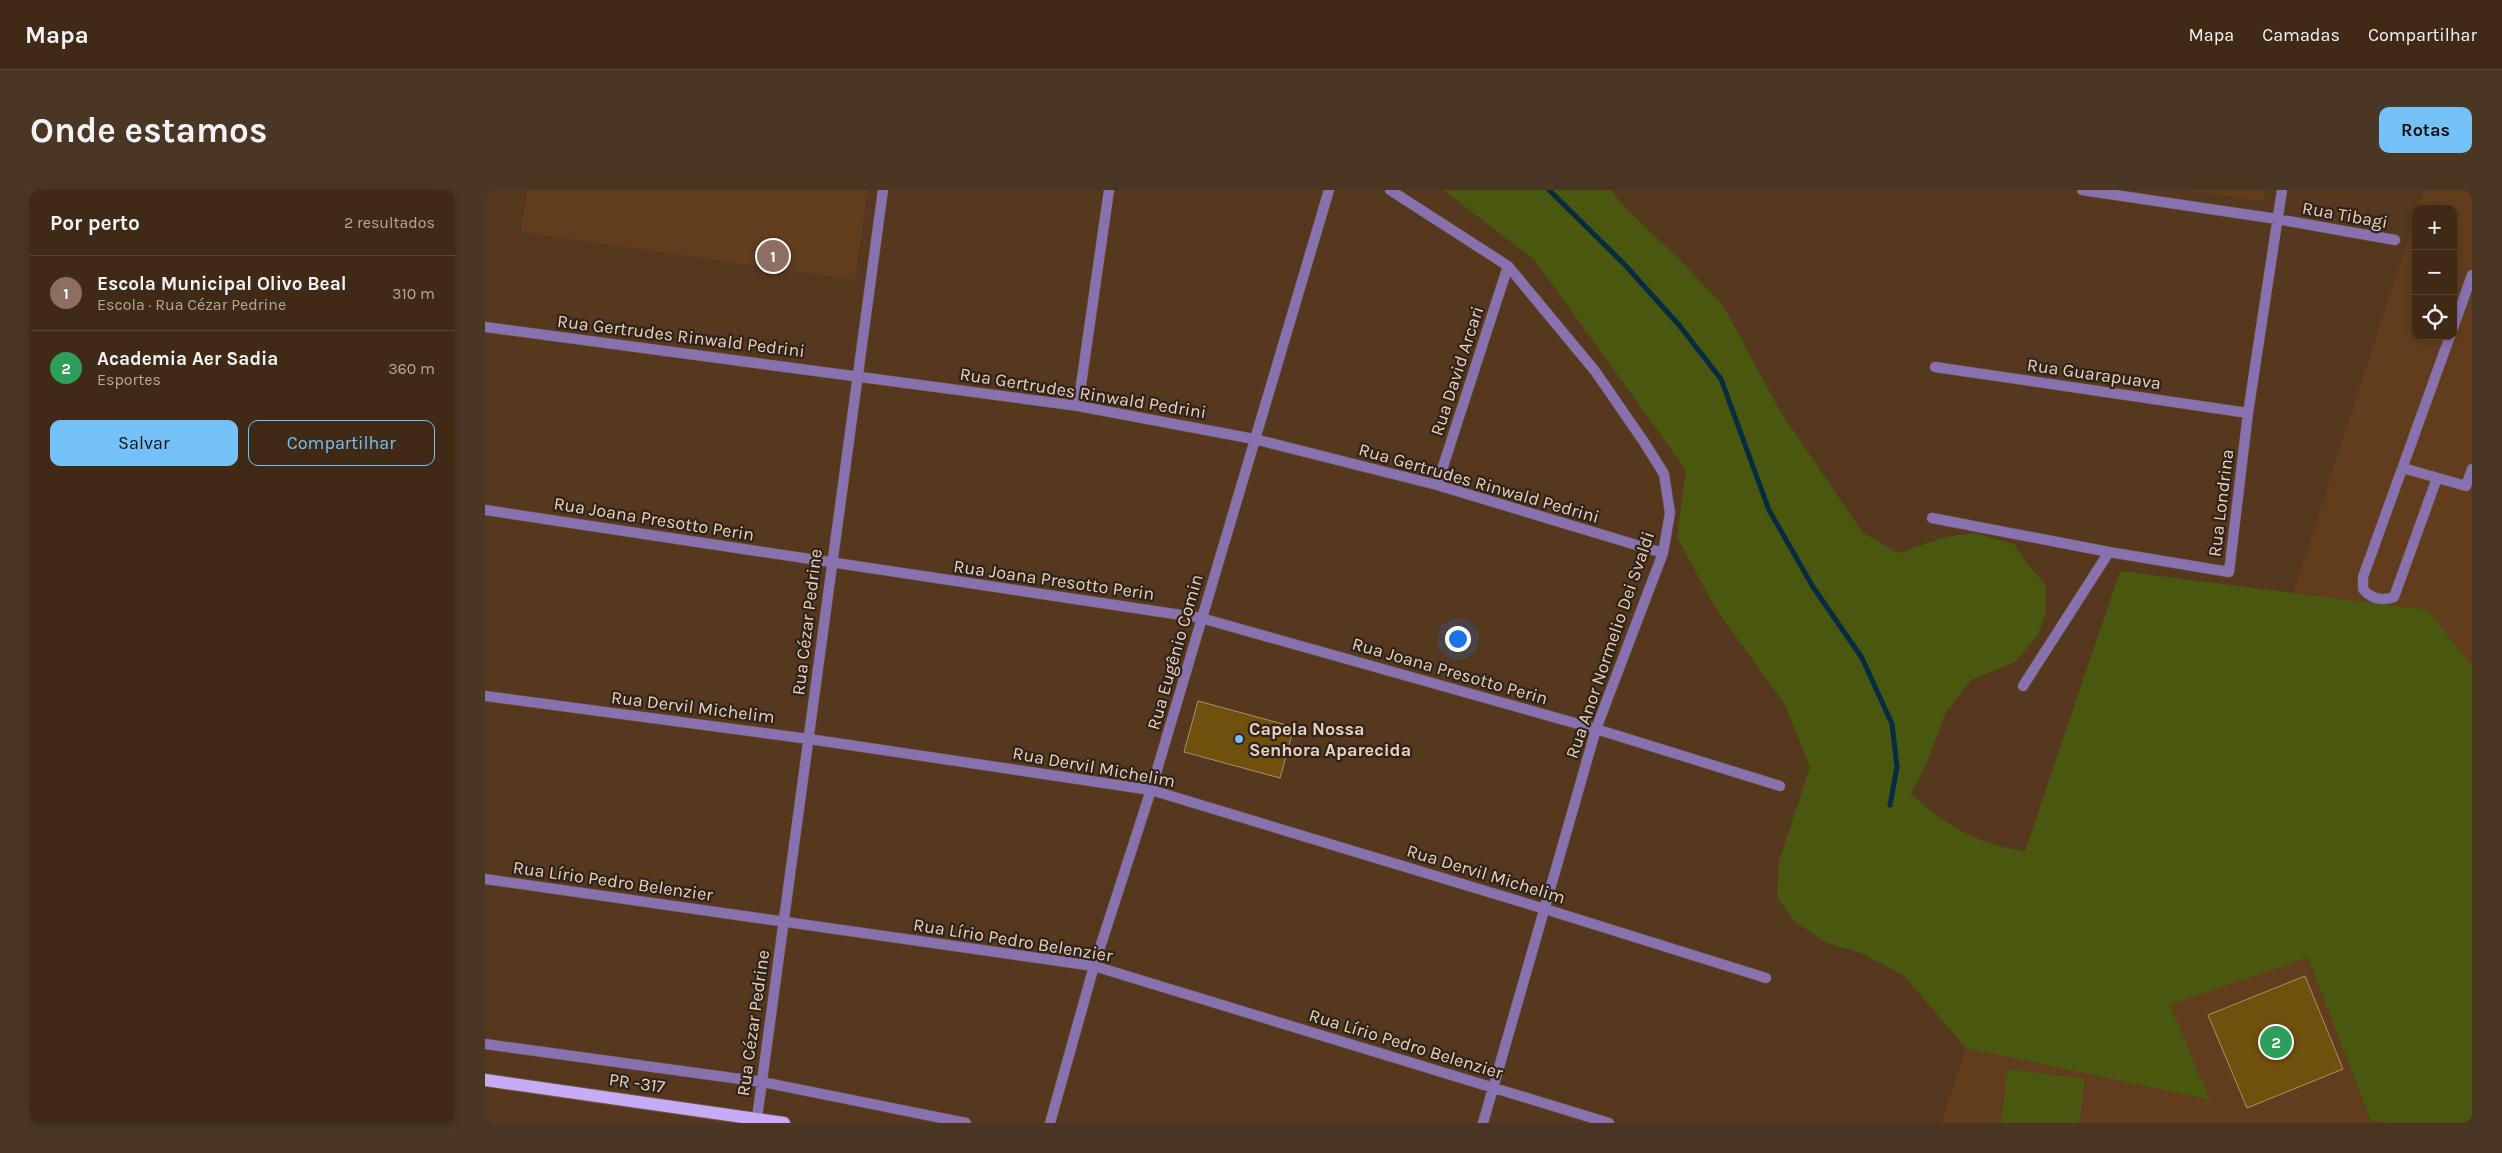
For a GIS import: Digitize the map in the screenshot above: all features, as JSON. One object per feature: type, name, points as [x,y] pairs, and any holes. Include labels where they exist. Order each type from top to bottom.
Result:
[{"type":"main road","name":"PR -317","points":[[485,1080],[784,1123]]},
{"type":"street","name":"Rua Cézar Pedrine","points":[[757,1118],[883,190]]},
{"type":"street","points":[[1078,406],[1109,190]]},
{"type":"street","name":"Rua Eugênio Comin","points":[[1050,1123],[1094,966],[1151,790],[1329,190]]},
{"type":"street","name":"Rua Anor Normelio Dei Svaldi","points":[[1390,190],[1508,266],[1595,370],[1664,474],[1670,513],[1663,553],[1596,729],[1483,1123]]},
{"type":"street","name":"Rua Tibagi","points":[[2082,190],[2277,219],[2395,240]]},
{"type":"street","name":"Rua Londrina","points":[[2109,552],[2229,572],[2248,412],[2281,190]]},
{"type":"street","name":"Rua David Arcari","points":[[1437,485],[1508,266]]},
{"type":"street","points":[[2457,317],[2472,275]]},
{"type":"street","name":"Rua Gertrudes Rinwald Pedrini","points":[[485,327],[1078,406],[1254,439],[1437,485],[1663,553]]},
{"type":"street","points":[[2437,478],[2394,597],[2385,600],[2369,596],[2363,589],[2363,577],[2449,340]]},
{"type":"street","name":"Rua Guarapuava","points":[[1935,367],[2248,412]]},
{"type":"street","points":[[2403,468],[2466,486],[2472,469]]},
{"type":"street","name":"Rua Joana Presotto Perin","points":[[485,510],[1201,618],[1596,729],[1780,786]]},
{"type":"street","points":[[1933,518],[2109,552],[2023,686]]},
{"type":"street","name":"Rua Dervil Michelim","points":[[485,696],[809,738],[1151,790],[1545,908],[1766,978]]},
{"type":"street","name":"Rua Lírio Pedro Belenzier","points":[[485,879],[1094,966],[1609,1123]]},
{"type":"street","points":[[485,1044],[762,1082],[966,1123]]},
{"type":"shaded area","points":[[527,190],[868,190],[855,280],[521,232]]},
{"type":"shaded area","points":[[2183,190],[2265,190],[2263,201]]},
{"type":"shaded area","points":[[2424,190],[2472,190],[2472,666],[2428,610],[2293,593],[2412,227],[2412,340],[2457,340],[2457,205],[2419,205]]},
{"type":"shaded area","points":[[2308,956],[2369,1120],[2387,1123],[1941,1123],[1966,1048],[2209,1100],[2170,1005]]},
{"type":"green space","points":[[1443,190],[1611,190],[1623,206],[1680,260],[1724,307],[1780,411],[1863,533],[1899,553],[1945,537],[1975,533],[2014,544],[2027,564],[2045,584],[2046,612],[2038,635],[2015,662],[1971,680],[1946,712],[1926,765],[1911,794],[1936,815],[1978,839],[2025,851],[2120,571],[2428,610],[2472,666],[2472,1123],[2387,1123],[2370,1120],[2308,957],[2170,1005],[2210,1100],[1966,1048],[1903,975],[1861,953],[1827,943],[1794,921],[1777,897],[1779,861],[1810,767],[1785,705],[1714,606],[1677,537],[1686,470],[1534,259]]},
{"type":"green space","points":[[2008,1069],[2085,1079],[2079,1123],[2001,1123]]},
{"type":"building","name":"Capela Nossa Senhora Aparecida","points":[[1198,701],[1294,727],[1280,778],[1184,752]]},
{"type":"building","points":[[2305,976],[2343,1069],[2247,1108],[2208,1015]]},
{"type":"waterway","points":[[1549,190],[1625,265],[1679,325],[1721,379],[1769,510],[1813,587],[1862,658],[1892,724],[1897,767],[1890,805]]},
{"type":"place","name":"Escola Municipal Olivo Beal","points":[[773,256]]},
{"type":"place","name":"Capela Nossa Senhora Aparecida","points":[[1239,739]]},
{"type":"place","name":"Academia Aer Sadia","points":[[2276,1042]]}]
